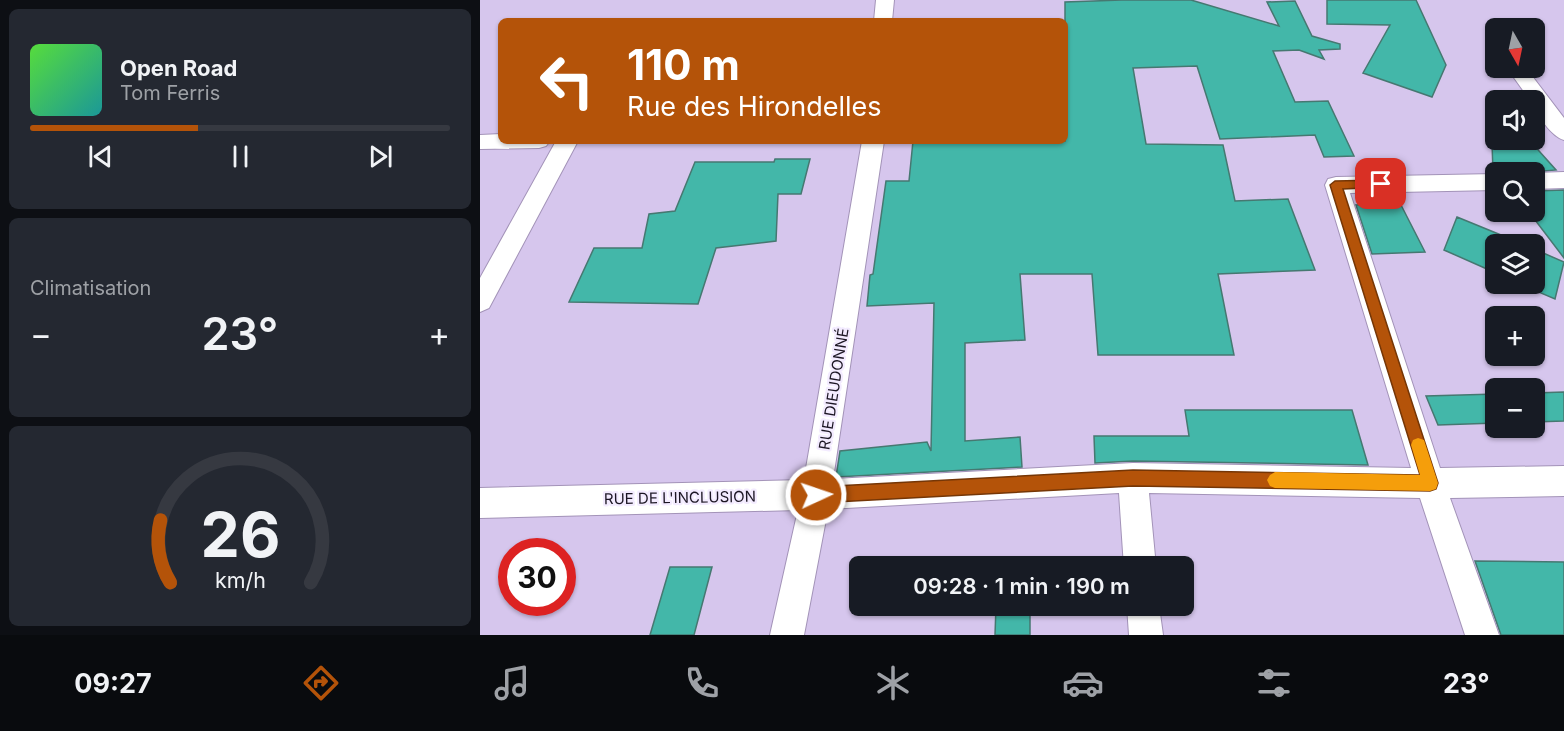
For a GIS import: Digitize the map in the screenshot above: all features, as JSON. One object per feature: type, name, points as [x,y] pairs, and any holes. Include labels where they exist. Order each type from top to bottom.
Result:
[{"type":"street","points":[[883,18],[885,0]]},
{"type":"street","points":[[1523,78],[1564,133]]},
{"type":"street","points":[[480,142],[498,142]]},
{"type":"street","points":[[480,301],[565,144]]},
{"type":"street","name":"RUE DIEUDONNÉ","points":[[787,635],[816,495],[873,144]]},
{"type":"street","points":[[1545,181],[1564,180]]},
{"type":"street","points":[[1482,635],[1430,483],[1335,185],[1485,182]]},
{"type":"street","points":[[1133,478],[1139,556]]},
{"type":"street","name":"RUE DE L'INCLUSION","points":[[480,503],[816,495],[1133,478],[1430,483],[1564,481]]},
{"type":"street","points":[[1144,616],[1146,635]]},
{"type":"building","points":[[1191,0],[1279,26],[1267,2],[1295,1],[1312,36],[1340,44],[1340,49],[1319,50],[1324,59],[1299,50],[1273,51],[1295,102],[1328,101],[1354,156],[1324,157],[1315,135],[1220,139],[1197,66],[1133,68],[1146,144],[1223,145],[1235,201],[1288,199],[1315,270],[1218,274],[1234,355],[1098,355],[1092,274],[1020,274],[1025,340],[965,343],[965,441],[1020,437],[1022,467],[836,477],[840,451],[927,442],[931,451],[934,303],[867,306],[886,181],[909,181],[913,144],[1068,144],[1068,18],[1065,18],[1065,2]]},
{"type":"building","points":[[1327,0],[1416,0],[1446,65],[1432,97],[1363,73],[1390,25],[1327,24]]},
{"type":"building","points":[[1492,150],[1538,150],[1556,170],[1545,171],[1545,162],[1493,162]]},
{"type":"building","points":[[775,159],[810,159],[801,194],[778,194],[776,241],[716,248],[698,304],[569,302],[594,248],[642,248],[649,214],[675,211],[695,162],[774,162]]},
{"type":"building","points":[[1564,190],[1564,258],[1537,222],[1545,222],[1545,191]]},
{"type":"building","points":[[1400,203],[1425,252],[1372,254],[1356,205]]},
{"type":"building","points":[[1457,217],[1499,234],[1485,234],[1485,268],[1444,250]]},
{"type":"building","points":[[1545,254],[1564,262],[1555,299],[1543,294]]},
{"type":"building","points":[[1564,392],[1564,421],[1545,422],[1545,393]]},
{"type":"building","points":[[1485,394],[1485,423],[1438,425],[1426,396]]},
{"type":"building","points":[[1185,410],[1352,410],[1368,465],[1133,461],[1095,463],[1094,436],[1189,436]]},
{"type":"building","points":[[1475,561],[1564,562],[1564,635],[1501,635]]},
{"type":"building","points":[[670,567],[712,567],[694,635],[650,635]]},
{"type":"building","points":[[996,616],[1030,616],[1030,635],[995,635]]},
{"type":"slow traffic","points":[[1275,480],[1430,483],[1418,445]]},
{"type":"route","points":[[816,495],[1133,478],[1430,483],[1335,185],[1381,184]]}]
